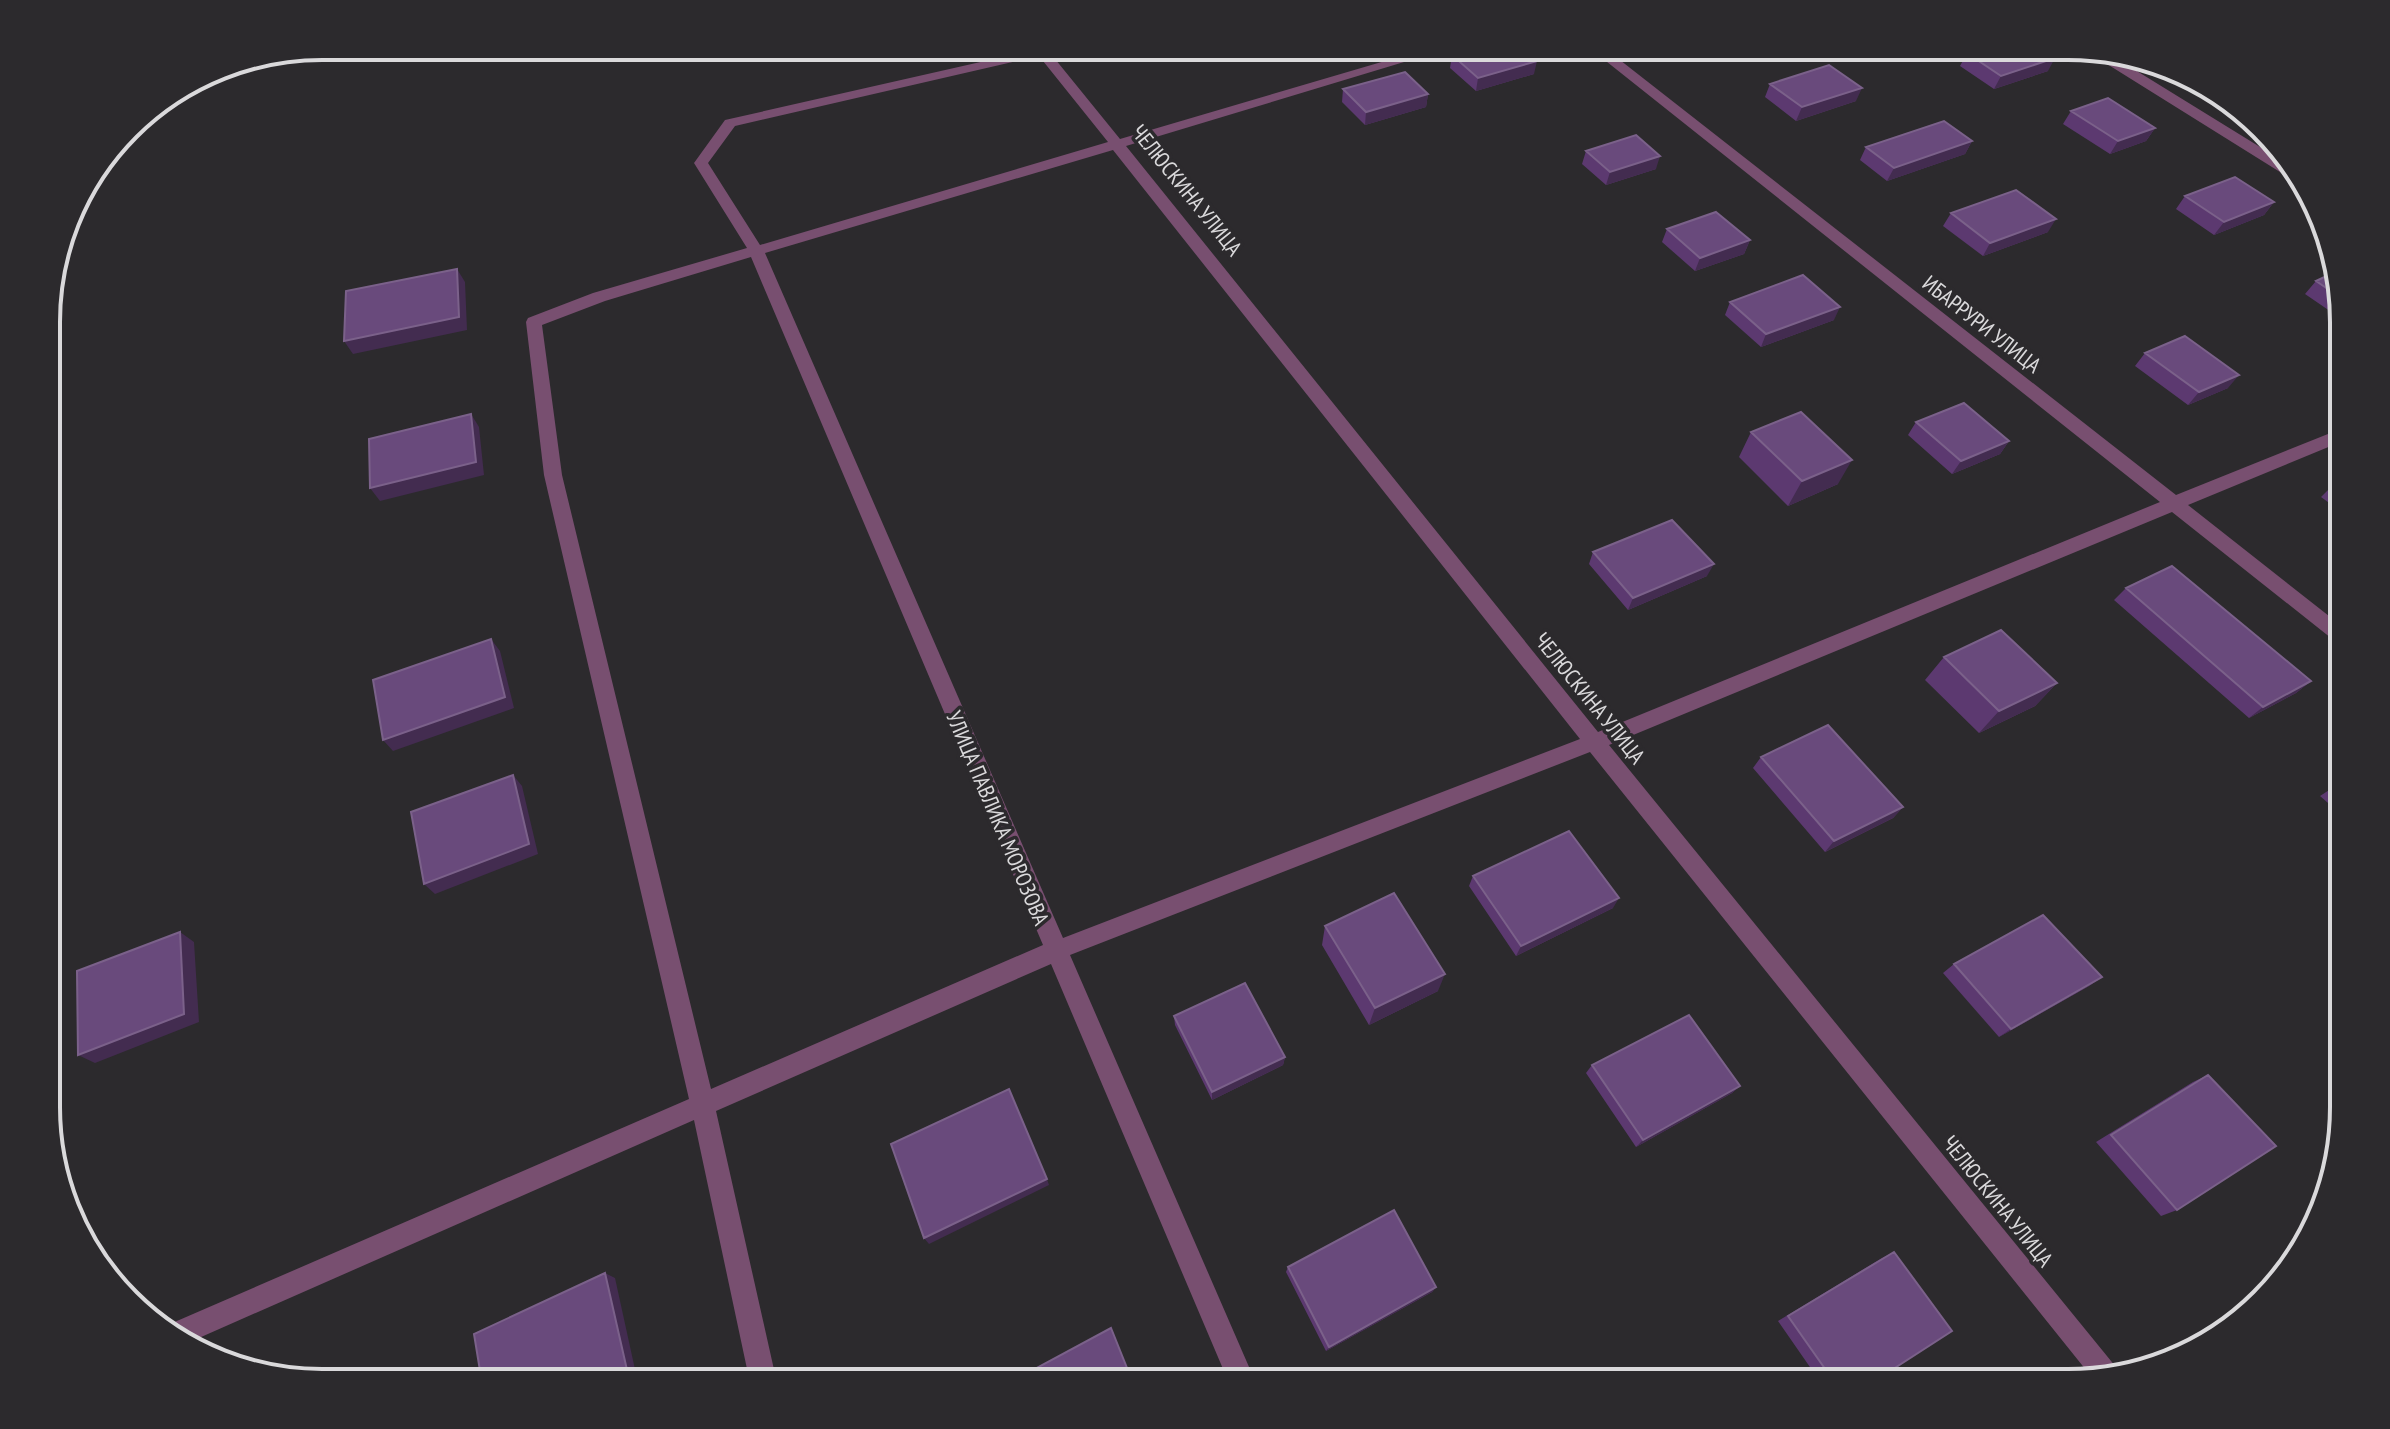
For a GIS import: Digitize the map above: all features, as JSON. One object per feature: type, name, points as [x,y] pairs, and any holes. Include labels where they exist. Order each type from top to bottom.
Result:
[{"type":"street","name":"УЛИЦА ПАВЛИКА МОРОЗОВА","points":[[995,60],[730,123],[701,163],[756,251],[1237,1368]]},
{"type":"street","name":"ЧЕЛЮСКИНА УЛИЦА","points":[[1050,60],[1594,742],[2101,1367]]},
{"type":"street","points":[[761,1369],[703,1105],[553,475],[534,322],[599,297],[1402,60]]},
{"type":"street","name":"ИБАРРУРИ УЛИЦА","points":[[1612,60],[2329,626]]},
{"type":"street","points":[[2119,66],[2278,165]]},
{"type":"street","points":[[186,1330],[1055,951],[1594,742],[2329,440]]},
{"type":"building","points":[[1458,60],[1537,61],[1478,78]]},
{"type":"building","points":[[1977,60],[2049,60],[2001,76]]},
{"type":"building","points":[[1829,65],[1862,88],[1802,107],[1770,84]]},
{"type":"building","points":[[1405,72],[1428,94],[1366,112],[1343,89]]},
{"type":"building","points":[[2108,98],[2155,128],[2118,141],[2071,111]]},
{"type":"building","points":[[1944,121],[1972,141],[1894,168],[1866,147]]},
{"type":"building","points":[[1636,135],[1660,156],[1610,172],[1586,151]]},
{"type":"building","points":[[2235,177],[2274,202],[2224,222],[2185,196]]},
{"type":"building","points":[[2016,190],[2056,219],[1990,243],[1951,213]]},
{"type":"building","points":[[1716,212],[1750,240],[1700,258],[1667,229]]},
{"type":"building","points":[[457,269],[459,317],[344,341],[346,291]]},
{"type":"building","points":[[1803,275],[1840,307],[1766,334],[1730,302]]},
{"type":"building","points":[[2326,276],[2327,289],[2316,281]]},
{"type":"building","points":[[2185,336],[2239,375],[2199,392],[2145,353]]},
{"type":"building","points":[[1964,403],[2009,441],[1961,461],[1916,422]]},
{"type":"building","points":[[1801,412],[1852,460],[1802,481],[1751,432]]},
{"type":"building","points":[[471,414],[476,462],[370,488],[369,439]]},
{"type":"building","points":[[1672,520],[1714,564],[1633,598],[1593,552]]},
{"type":"building","points":[[2172,566],[2311,681],[2263,707],[2126,588]]},
{"type":"building","points":[[2001,630],[2057,683],[1999,711],[1944,657]]},
{"type":"building","points":[[491,639],[505,697],[383,740],[373,680]]},
{"type":"building","points":[[1828,725],[1903,807],[1834,841],[1761,757]]},
{"type":"building","points":[[513,775],[529,844],[424,884],[411,812]]},
{"type":"building","points":[[1569,831],[1619,898],[1521,946],[1473,876]]},
{"type":"building","points":[[1394,893],[1445,974],[1375,1008],[1325,926]]},
{"type":"building","points":[[2043,915],[2102,977],[2011,1029],[1954,964]]},
{"type":"building","points":[[180,932],[184,1014],[78,1055],[77,971]]},
{"type":"building","points":[[1245,983],[1285,1057],[1212,1092],[1174,1016]]},
{"type":"building","points":[[1689,1015],[1740,1086],[1643,1140],[1592,1065]]},
{"type":"building","points":[[2208,1075],[2276,1146],[2177,1210],[2111,1135]]},
{"type":"building","points":[[1009,1089],[1047,1179],[924,1238],[891,1144]]},
{"type":"building","points":[[1394,1210],[1436,1287],[1329,1347],[1288,1267]]},
{"type":"building","points":[[1894,1252],[1952,1331],[1895,1368],[1825,1368],[1788,1316]]},
{"type":"building","points":[[605,1273],[627,1369],[480,1369],[474,1334]]},
{"type":"building","points":[[1111,1328],[1127,1369],[1036,1369]]}]
